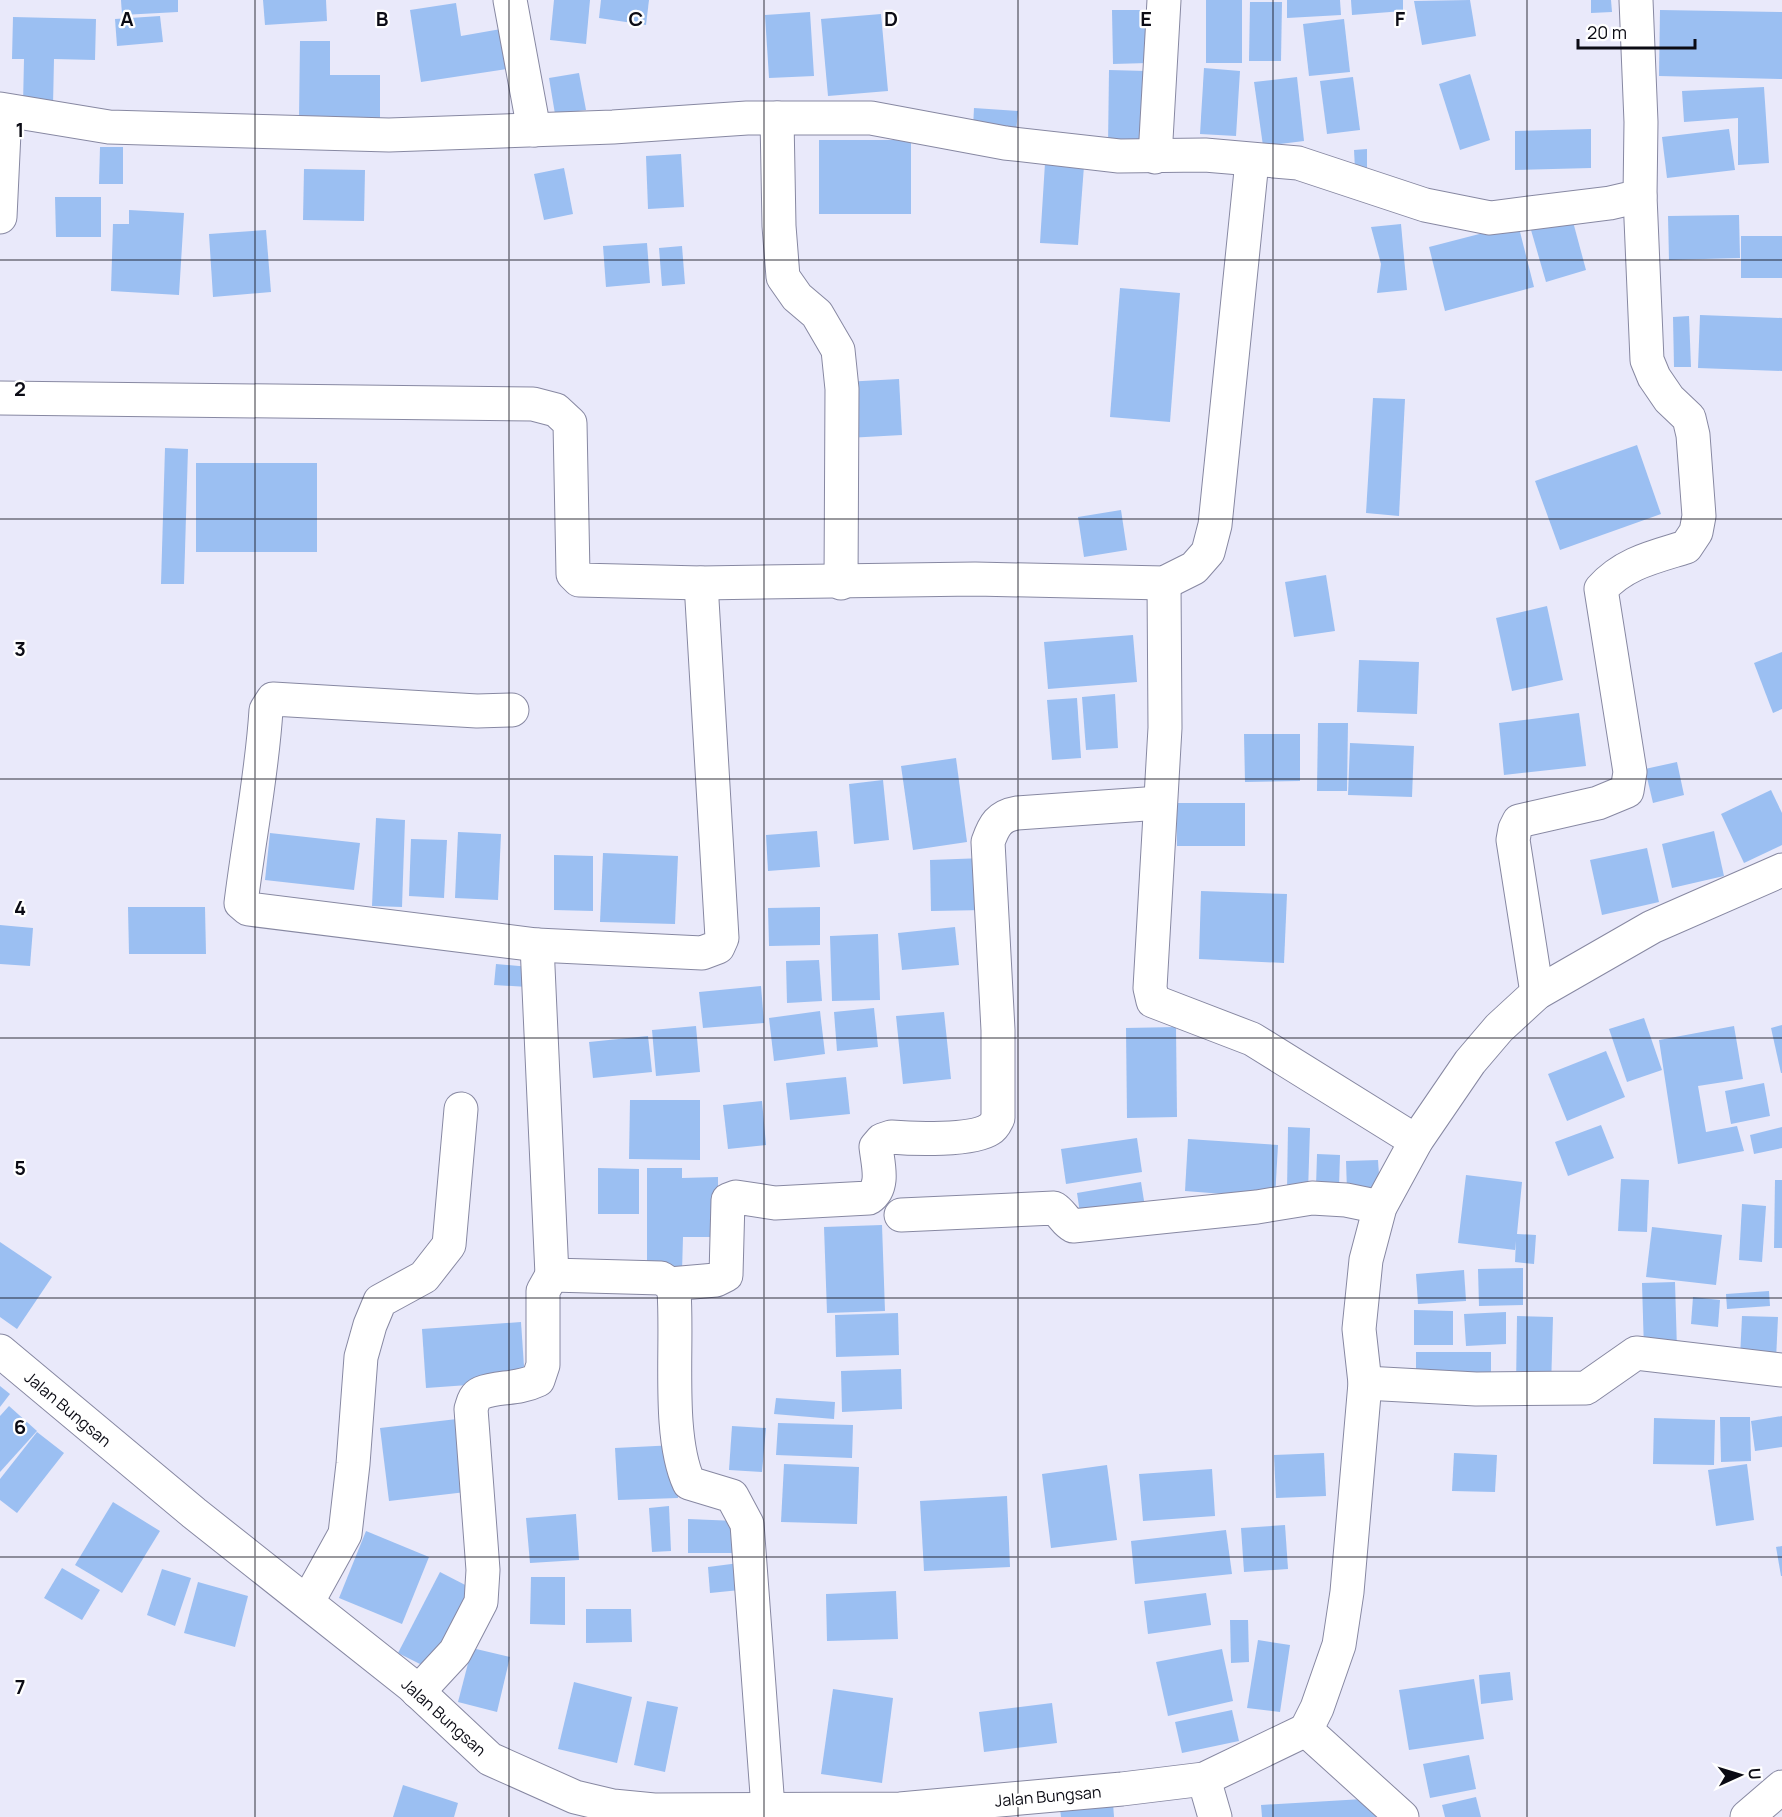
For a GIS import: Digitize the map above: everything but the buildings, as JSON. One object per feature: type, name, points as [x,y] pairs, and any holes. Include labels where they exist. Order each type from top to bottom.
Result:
[{"type":"street","points":[[510,0],[534,130]]},
{"type":"street","points":[[1155,157],[1164,0]]},
{"type":"street","points":[[1537,993],[1514,840],[1515,829],[1519,821],[1598,803],[1627,792],[1630,772],[1601,590],[1614,574],[1640,561],[1686,547],[1696,532],[1699,516],[1696,460],[1689,418],[1670,399],[1654,377],[1647,360],[1640,196],[1641,122],[1636,0]]},
{"type":"street","points":[[0,217],[2,110],[109,127],[389,135],[777,118],[871,118],[1005,143],[1119,156],[1205,156],[1298,163],[1425,205],[1490,218],[1610,203],[1640,196]]},
{"type":"street","points":[[777,118],[779,226],[783,278],[797,297],[817,314],[838,350],[842,389],[841,583]]},
{"type":"street","points":[[0,398],[533,404],[556,410],[570,423],[573,574],[579,580],[841,583],[975,579],[1164,583],[1194,568],[1208,552],[1215,525],[1252,161]]},
{"type":"street","points":[[512,710],[477,711],[273,699],[266,710],[258,799],[250,828],[241,903],[248,909],[537,945],[702,952],[718,947],[722,938],[701,583]]},
{"type":"street","points":[[1164,583],[1165,728],[1149,988],[1153,1001],[1252,1039],[1416,1141]]},
{"type":"street","points":[[670,1284],[716,1280],[726,1275],[728,1200],[736,1197],[775,1203],[869,1198],[877,1193],[879,1184],[876,1147],[882,1140],[891,1137],[963,1136],[983,1133],[993,1128],[999,1118],[998,1030],[988,842],[992,830],[998,820],[1006,815],[1017,813],[1160,803]]},
{"type":"street","points":[[1402,1817],[1306,1730],[1317,1708],[1339,1645],[1347,1592],[1365,1383],[1359,1329],[1366,1260],[1380,1207],[1416,1141],[1470,1062],[1499,1028],[1537,993],[1652,927],[1782,870]]},
{"type":"street","points":[[418,1692],[454,1652],[481,1602],[483,1569],[471,1409],[474,1399],[481,1393],[522,1388],[538,1380],[543,1365],[543,1291],[552,1275],[537,945]]},
{"type":"street","points":[[308,1601],[345,1534],[354,1464],[361,1357],[370,1325],[380,1301],[424,1277],[450,1245],[461,1109]]},
{"type":"street","points":[[901,1215],[1054,1208],[1062,1213],[1068,1224],[1073,1226],[1257,1207],[1312,1198],[1346,1200],[1380,1207]]},
{"type":"street","points":[[552,1275],[661,1278],[670,1284],[674,1291],[677,1420],[684,1472],[689,1483],[732,1496],[747,1524],[768,1808]]},
{"type":"street","name":"Jalan Bungsan","points":[[0,1351],[194,1513],[308,1601],[418,1692],[490,1759],[575,1797],[613,1806],[654,1810],[900,1809],[1122,1789],[1204,1779],[1306,1730]]},
{"type":"street","points":[[1365,1383],[1476,1389],[1586,1388],[1636,1353],[1782,1370]]},
{"type":"street","points":[[1204,1779],[1215,1817]]},
{"type":"street","points":[[1747,1817],[1782,1787]]}]
